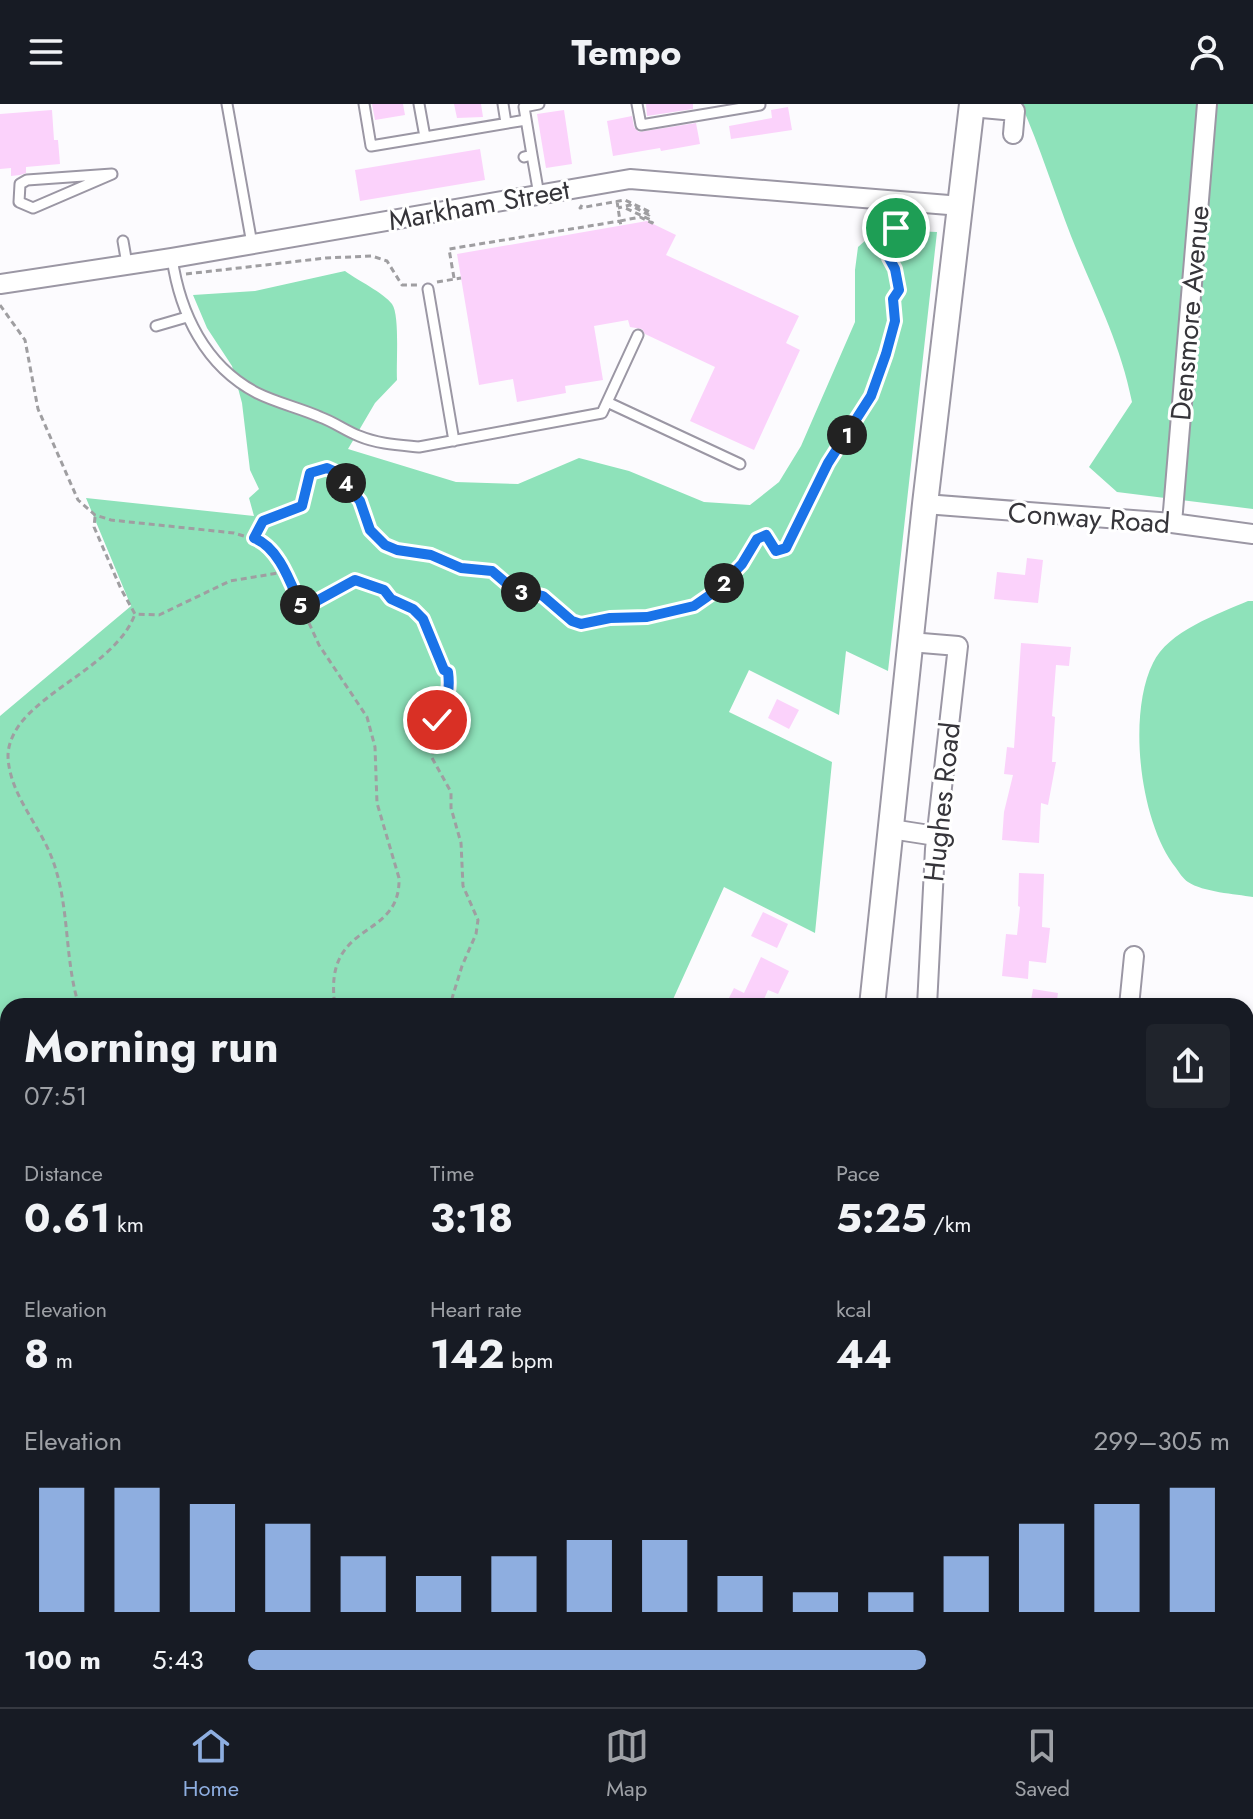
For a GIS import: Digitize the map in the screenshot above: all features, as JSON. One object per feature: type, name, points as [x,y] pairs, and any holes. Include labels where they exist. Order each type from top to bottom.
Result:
[{"type":"main road","points":[[873,998],[925,504],[972,105]]},
{"type":"street","name":"Densmore Avenue","points":[[1172,523],[1207,104]]},
{"type":"street","points":[[972,105],[1015,111],[1013,134]]},
{"type":"street","name":"Markham Street","points":[[0,284],[127,264],[173,267],[252,244],[630,179],[961,206]]},
{"type":"street","name":"Conway Road","points":[[925,504],[1172,523],[1253,534]]},
{"type":"street","name":"Hughes Road","points":[[910,642],[958,646],[936,836],[927,998]]},
{"type":"street","points":[[891,829],[936,836]]},
{"type":"street","points":[[1130,998],[1134,956]]},
{"type":"lane","points":[[227,104],[252,244]]},
{"type":"lane","points":[[364,104],[371,146],[526,120]]},
{"type":"lane","points":[[419,104],[425,137]]},
{"type":"lane","points":[[503,104],[506,123]]},
{"type":"lane","points":[[539,104],[524,107],[528,156],[539,195]]},
{"type":"lane","points":[[637,104],[641,125],[760,105]]},
{"type":"lane","points":[[112,174],[33,208],[19,202],[17,193],[20,184],[27,180],[112,174]]},
{"type":"lane","points":[[123,241],[127,264]]},
{"type":"lane","points":[[173,267],[187,317],[204,348],[228,373],[257,393],[322,417],[360,437],[392,445],[419,447],[602,413],[638,335]]},
{"type":"lane","points":[[428,289],[454,441]]},
{"type":"lane","points":[[156,326],[187,317]]},
{"type":"lane","points":[[607,402],[740,464]]},
{"type":"path","points":[[615,190],[621,223]]},
{"type":"path","points":[[599,202],[580,205],[580,208],[625,200],[650,212],[649,215],[630,205],[620,207]]},
{"type":"path","points":[[254,538],[263,521],[302,506],[310,473],[327,468],[336,472],[360,501],[370,530],[385,545],[431,555],[461,568],[492,571],[513,589],[543,596],[572,621],[581,624],[610,618],[647,617],[694,606],[717,590],[742,564],[757,539],[766,535],[776,551],[786,548],[828,463],[871,396],[895,321],[893,299],[899,290],[889,258],[891,236],[902,219],[903,202]]},
{"type":"path","points":[[454,279],[449,249],[621,223],[640,217],[653,221],[620,207]]},
{"type":"path","points":[[173,267],[372,256],[387,261],[397,279],[407,287]]},
{"type":"path","points":[[0,305],[25,340],[38,409],[78,500],[95,515],[121,522],[234,533],[264,542],[284,572],[327,658],[367,717],[375,747],[377,803],[399,878],[398,899],[392,910],[352,941],[336,964],[333,977],[334,998]]},
{"type":"path","points":[[95,515],[94,527],[135,614]]},
{"type":"path","points":[[135,614],[159,615],[230,581],[284,572]]},
{"type":"path","points":[[302,609],[355,580],[378,587],[423,619],[444,670],[448,672],[449,695],[437,720],[432,758],[451,792],[451,808],[461,843],[463,886],[478,920],[476,934],[452,998]]},
{"type":"path","points":[[77,998],[58,872],[18,792],[8,756],[16,729],[31,711],[122,637],[135,614]]},
{"type":"green space","points":[[1021,104],[1253,104],[1253,509],[1117,492],[1089,467],[1132,402],[1113,338]]},
{"type":"green space","points":[[875,232],[937,232],[888,671],[846,651],[839,715],[749,670],[729,712],[832,762],[815,933],[724,887],[674,998],[0,998],[0,716],[131,606],[86,498],[254,516],[249,498],[259,489],[250,470],[242,403],[232,366],[207,328],[193,295],[255,291],[345,271],[388,300],[396,318],[397,380],[375,403],[348,449],[456,482],[518,484],[579,458],[629,471],[704,502],[750,505],[779,482],[801,446],[855,322],[858,247]]},
{"type":"green space","points":[[1253,601],[1253,897],[1202,888],[1188,882],[1180,873],[1164,848],[1154,824],[1146,797],[1139,739],[1145,685],[1160,652],[1195,625]]},
{"type":"building","points":[[372,104],[403,104],[405,115],[375,120]]},
{"type":"building","points":[[454,104],[481,104],[483,117],[457,118]]},
{"type":"building","points":[[646,104],[693,104],[693,109],[647,116]]},
{"type":"building","points":[[788,107],[792,130],[731,139],[729,126],[772,118],[771,110]]},
{"type":"building","points":[[52,110],[54,140],[58,140],[60,164],[26,167],[26,173],[11,176],[11,168],[0,169],[0,114]]},
{"type":"building","points":[[564,110],[572,164],[546,168],[537,114]]},
{"type":"building","points":[[632,116],[634,127],[639,132],[696,123],[700,144],[613,156],[607,121]]},
{"type":"building","points":[[480,149],[485,180],[360,201],[355,170]]},
{"type":"building","points":[[647,221],[676,235],[666,255],[799,316],[786,343],[800,350],[754,450],[690,421],[715,367],[645,334],[642,329],[630,327],[628,320],[594,326],[603,380],[565,386],[566,393],[517,402],[513,379],[479,385],[457,254]]},
{"type":"building","points":[[1027,558],[1043,560],[1038,603],[994,599],[997,572],[1025,575]]},
{"type":"building","points":[[1021,643],[1071,647],[1069,666],[1056,665],[1052,762],[1056,762],[1048,805],[1041,803],[1039,843],[1002,840],[1004,812],[1013,775],[1004,774],[1007,747],[1014,748]]},
{"type":"building","points":[[777,699],[799,710],[789,729],[768,718]]},
{"type":"building","points":[[1019,873],[1044,874],[1042,927],[1050,928],[1046,963],[1029,961],[1028,979],[1002,976],[1006,934],[1017,935]]},
{"type":"building","points":[[763,912],[788,924],[777,948],[751,936]]},
{"type":"building","points":[[761,957],[789,971],[778,994],[768,990],[764,998],[729,998],[734,988],[744,993]]},
{"type":"building","points":[[1033,989],[1058,993],[1057,998],[1031,998]]},
{"type":"route","points":[[437,720],[447,703],[450,686],[448,672],[444,670],[423,619],[413,609],[391,599],[384,590],[355,580],[302,609],[278,559],[264,542],[254,538],[263,521],[302,506],[310,473],[327,468],[345,481],[360,501],[370,522],[370,530],[385,545],[431,555],[461,568],[492,571],[513,589],[543,596],[572,621],[581,624],[610,618],[647,617],[694,606],[717,590],[742,564],[757,539],[763,535],[770,539],[776,551],[786,548],[828,463],[871,396],[895,321],[893,299],[899,290],[895,269],[889,258],[891,236],[896,228]]}]
